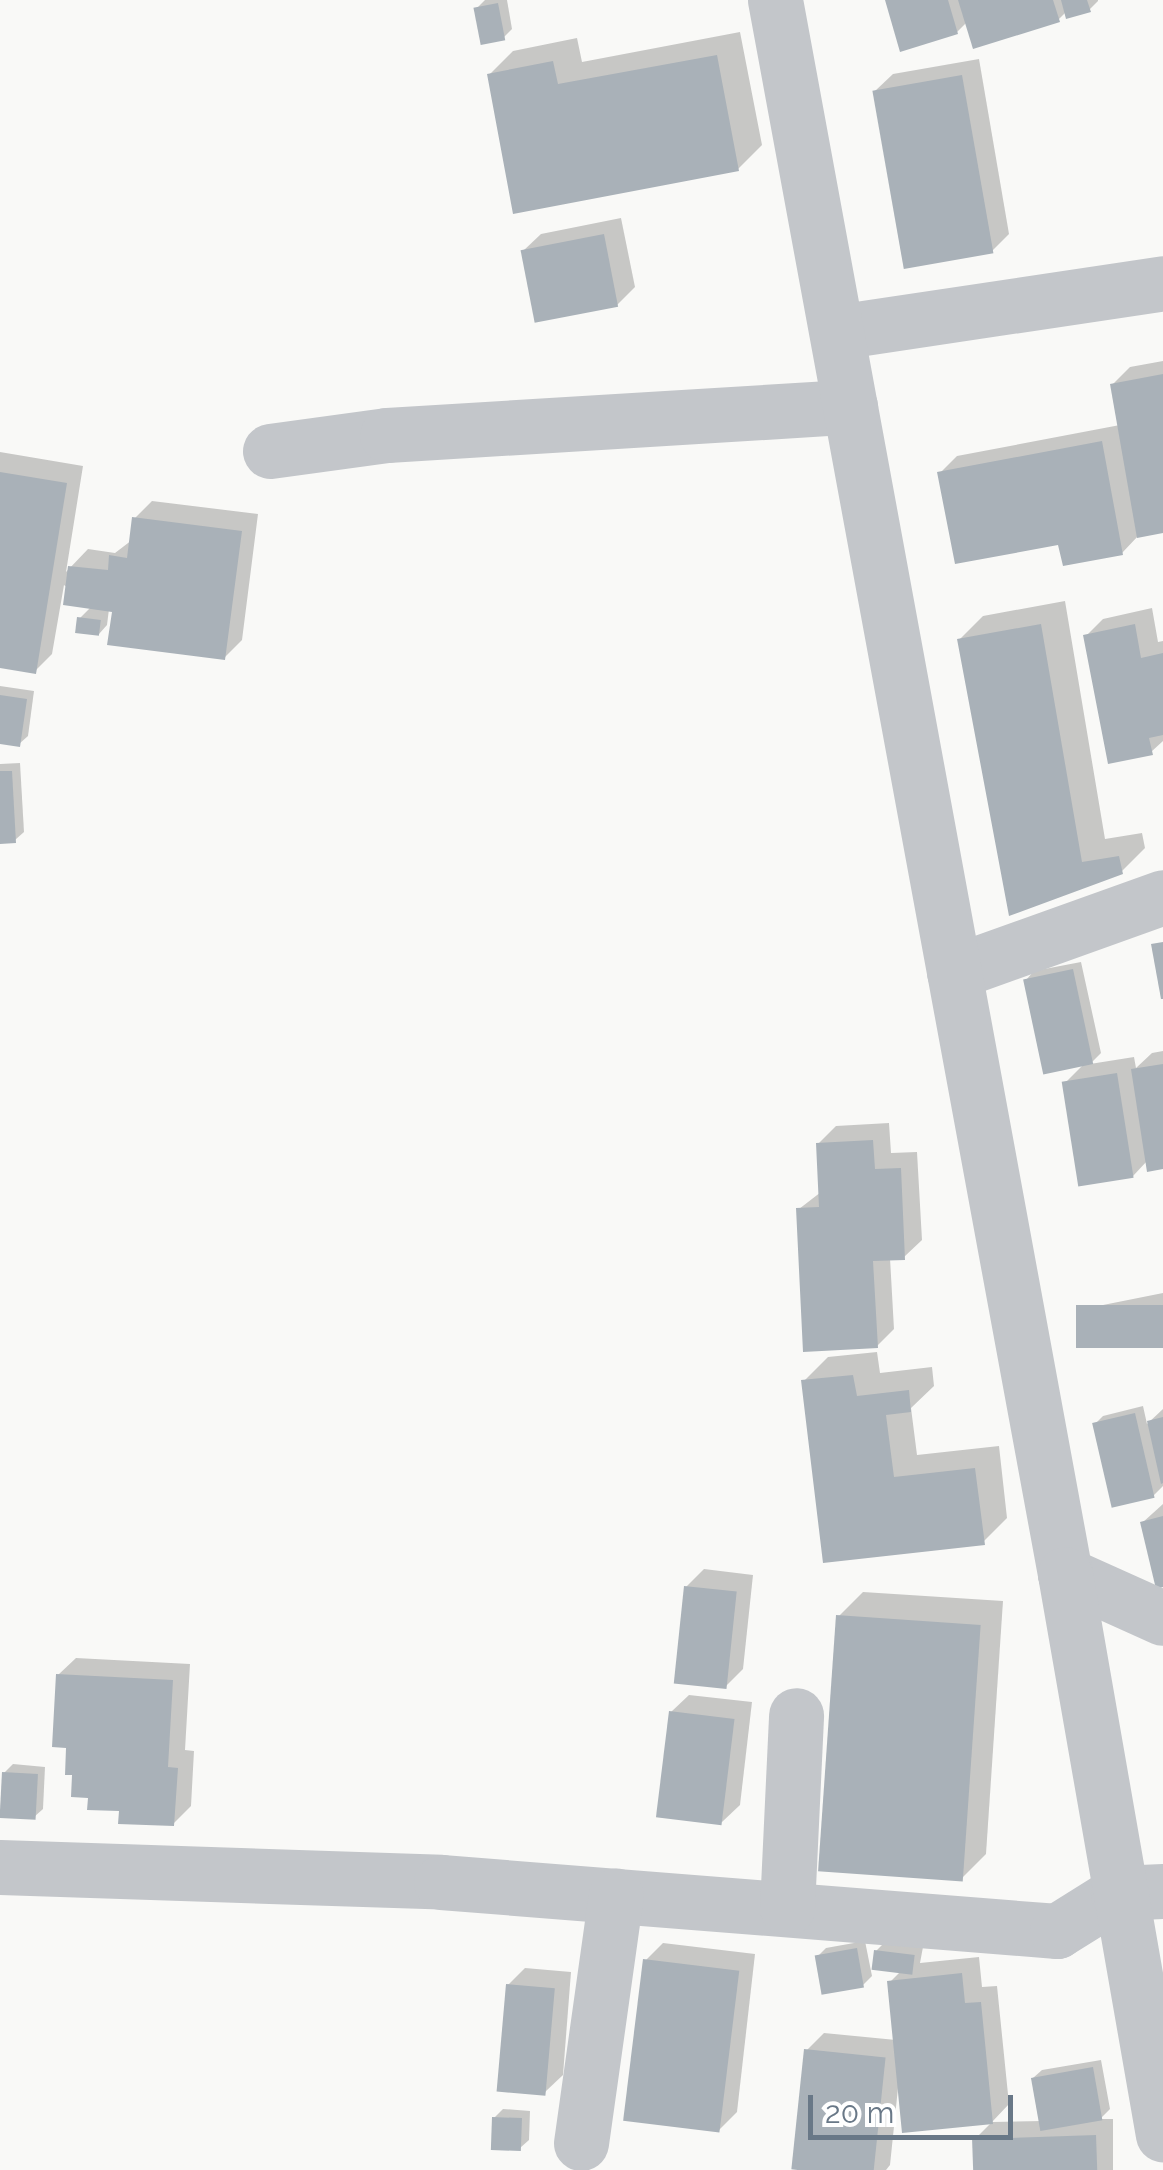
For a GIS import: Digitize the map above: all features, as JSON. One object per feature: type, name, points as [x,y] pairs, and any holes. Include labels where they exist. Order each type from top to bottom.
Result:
[{"type":"street","points":[[775,0],[1065,1574],[1140,1892],[1163,2134]]},
{"type":"street","points":[[837,332],[1163,282]]},
{"type":"street","points":[[270,451],[387,436],[850,407]]},
{"type":"street","points":[[954,972],[1163,896]]},
{"type":"street","points":[[1065,1574],[1163,1618]]},
{"type":"street","points":[[787,1908],[796,1715]]},
{"type":"street","points":[[0,1866],[441,1882],[1058,1931],[1140,1892]]},
{"type":"street","points":[[581,2143],[616,1895]]},
{"type":"building","points":[[885,0],[948,0],[958,34],[900,52]]},
{"type":"building","points":[[958,0],[1053,0],[1060,22],[973,49]]},
{"type":"building","points":[[1061,0],[1087,0],[1091,12],[1066,19]]},
{"type":"building","points":[[498,3],[505,40],[481,45],[473,8]]},
{"type":"building","points":[[717,55],[739,171],[513,214],[487,74],[553,61],[558,84]]},
{"type":"building","points":[[962,75],[993,253],[904,269],[872,91]]},
{"type":"building","points":[[604,234],[618,307],[535,323],[521,250]]},
{"type":"building","points":[[1163,374],[1163,533],[1137,538],[1110,384]]},
{"type":"building","points":[[1102,441],[1123,555],[1063,566],[1058,545],[955,564],[937,472]]},
{"type":"building","points":[[0,472],[67,483],[36,674],[0,668]]},
{"type":"building","points":[[132,517],[242,531],[225,660],[107,645],[112,612],[63,605],[68,566],[108,570],[109,555],[127,558]]},
{"type":"building","points":[[77,617],[101,620],[99,636],[75,633]]},
{"type":"building","points":[[1041,624],[1082,862],[1119,856],[1123,874],[1009,916],[957,639]]},
{"type":"building","points":[[1135,624],[1141,658],[1163,653],[1163,735],[1149,738],[1153,755],[1108,764],[1083,635]]},
{"type":"building","points":[[0,695],[27,699],[20,747],[0,744]]},
{"type":"building","points":[[0,771],[12,771],[16,843],[0,844]]},
{"type":"building","points":[[1163,942],[1163,999],[1161,999],[1151,944]]},
{"type":"building","points":[[1073,969],[1093,1064],[1043,1074],[1023,980]]},
{"type":"building","points":[[1163,1064],[1163,1169],[1147,1172],[1131,1069]]},
{"type":"building","points":[[1117,1073],[1134,1178],[1078,1186],[1062,1082]]},
{"type":"building","points":[[873,1140],[875,1169],[901,1168],[905,1260],[873,1261],[878,1348],[803,1352],[796,1208],[819,1207],[816,1143]]},
{"type":"building","points":[[1076,1305],[1163,1305],[1163,1348],[1076,1348]]},
{"type":"building","points":[[853,1375],[857,1396],[909,1390],[911,1412],[886,1415],[894,1477],[975,1468],[985,1545],[823,1563],[801,1380]]},
{"type":"building","points":[[1135,1413],[1155,1498],[1112,1508],[1092,1423]]},
{"type":"building","points":[[1163,1417],[1163,1483],[1161,1484],[1147,1421]]},
{"type":"building","points":[[1163,1516],[1163,1587],[1156,1589],[1140,1522]]},
{"type":"building","points":[[684,1586],[737,1592],[726,1689],[674,1683]]},
{"type":"building","points":[[836,1615],[981,1625],[963,1881],[818,1871]]},
{"type":"building","points":[[56,1674],[173,1680],[168,1767],[178,1768],[174,1826],[118,1824],[119,1811],[87,1810],[88,1798],[71,1797],[72,1775],[65,1775],[66,1748],[52,1747]]},
{"type":"building","points":[[669,1711],[735,1719],[721,1825],[656,1817]]},
{"type":"building","points":[[2,1772],[38,1774],[36,1820],[0,1818]]},
{"type":"building","points":[[857,1948],[864,1987],[822,1995],[815,1955]]},
{"type":"building","points":[[874,1950],[915,1955],[912,1975],[872,1970]]},
{"type":"building","points":[[643,1959],[739,1971],[719,2133],[623,2121]]},
{"type":"building","points":[[962,1973],[965,2003],[981,2002],[993,2124],[902,2133],[887,1981]]},
{"type":"building","points":[[506,1984],[555,1988],[545,2096],[497,2092]]},
{"type":"building","points":[[804,2049],[886,2058],[874,2170],[791,2169]]},
{"type":"building","points":[[1093,2067],[1102,2120],[1040,2131],[1031,2078]]},
{"type":"building","points":[[492,2117],[522,2118],[521,2151],[491,2150]]},
{"type":"building","points":[[1096,2135],[1097,2170],[973,2170],[972,2139]]}]
